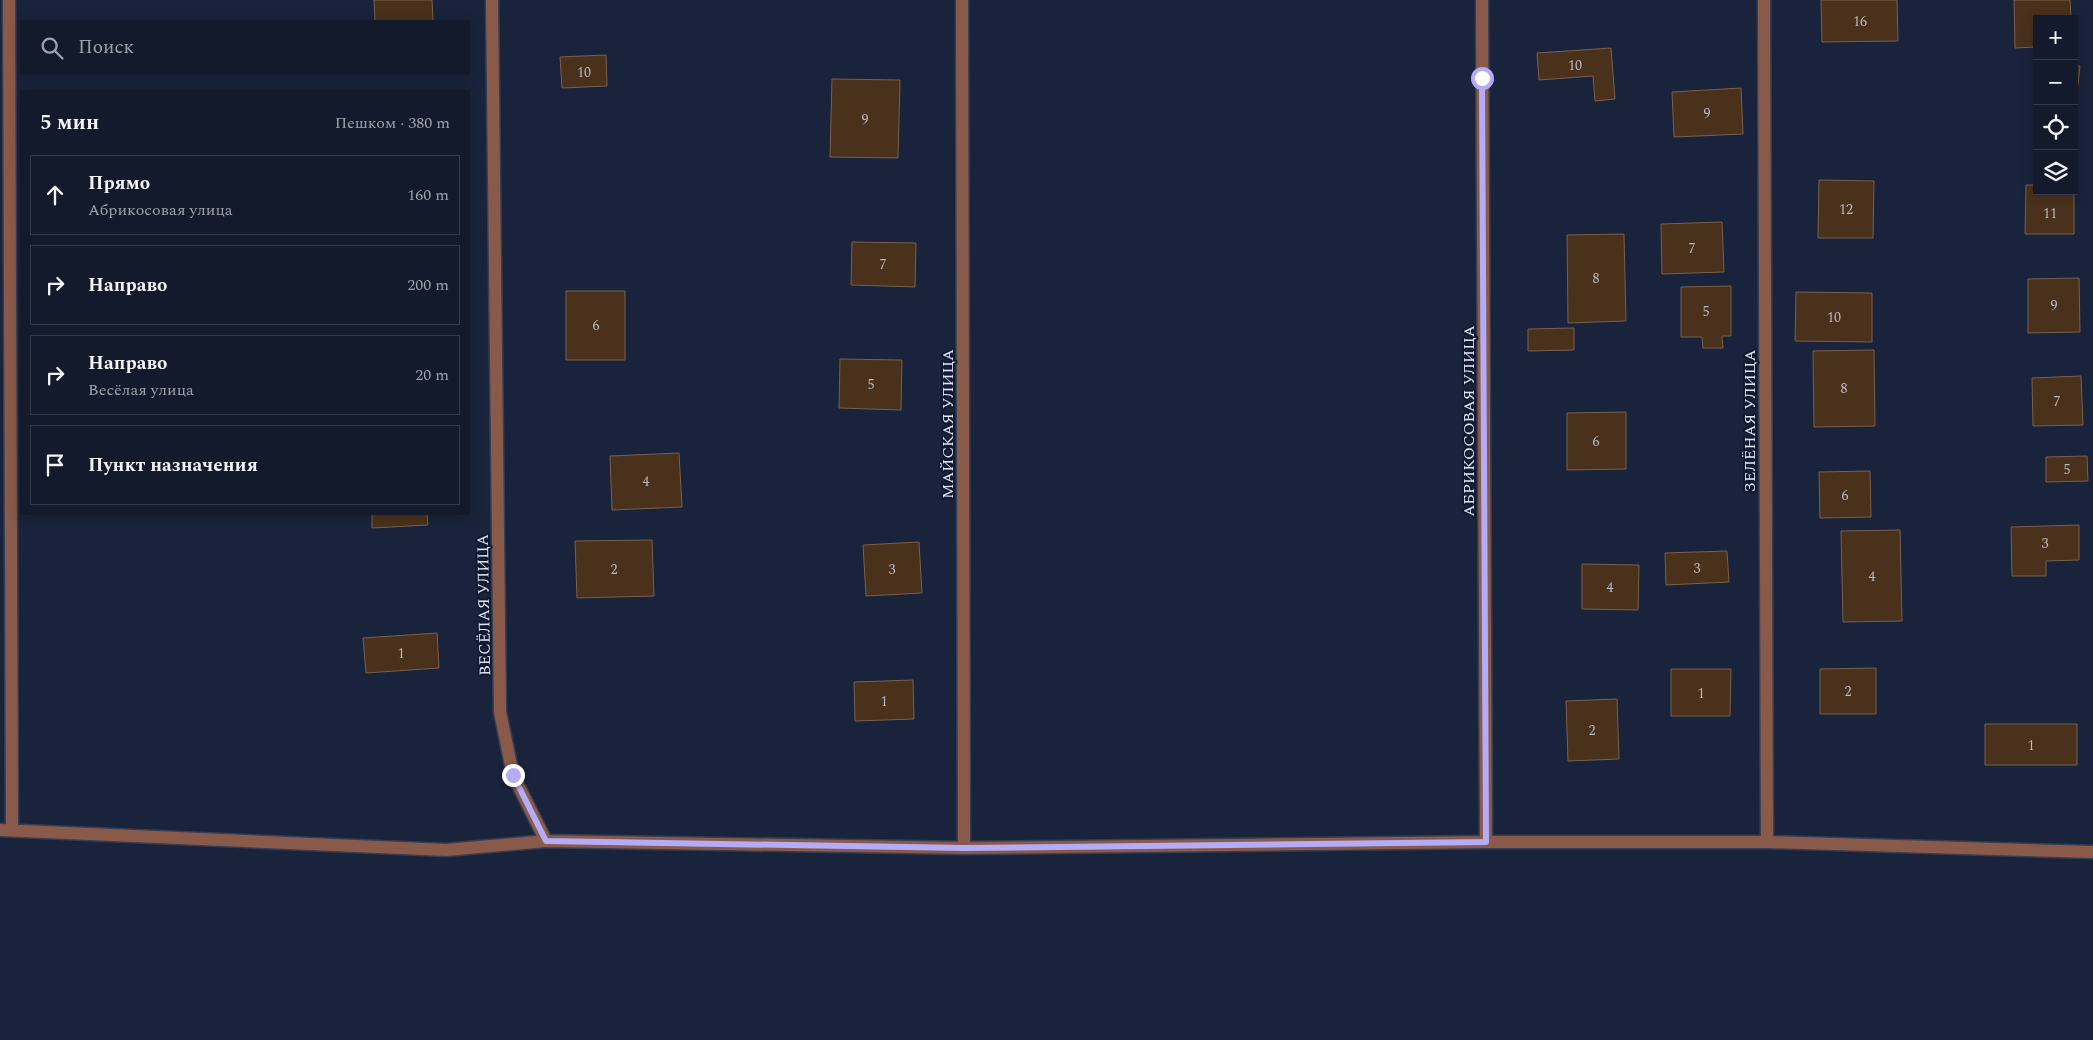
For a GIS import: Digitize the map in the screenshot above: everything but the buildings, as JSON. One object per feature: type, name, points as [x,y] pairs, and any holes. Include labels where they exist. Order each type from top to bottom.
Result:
[{"type":"street","points":[[10,0],[6,830],[446,850],[546,841],[964,848],[1486,842],[1767,842],[2093,852]]},
{"type":"street","name":"ВЕСЁЛАЯ УЛИЦА","points":[[492,0],[500,712],[513,775],[546,841]]},
{"type":"street","name":"МАЙСКАЯ УЛИЦА","points":[[962,0],[964,848]]},
{"type":"street","name":"АБРИКОСОВАЯ УЛИЦА","points":[[1482,0],[1486,842]]},
{"type":"street","name":"ЗЕЛЁНАЯ УЛИЦА","points":[[1764,0],[1767,842]]},
{"type":"route","points":[[513,775],[546,841],[964,848],[1486,842],[1482,78]]}]
